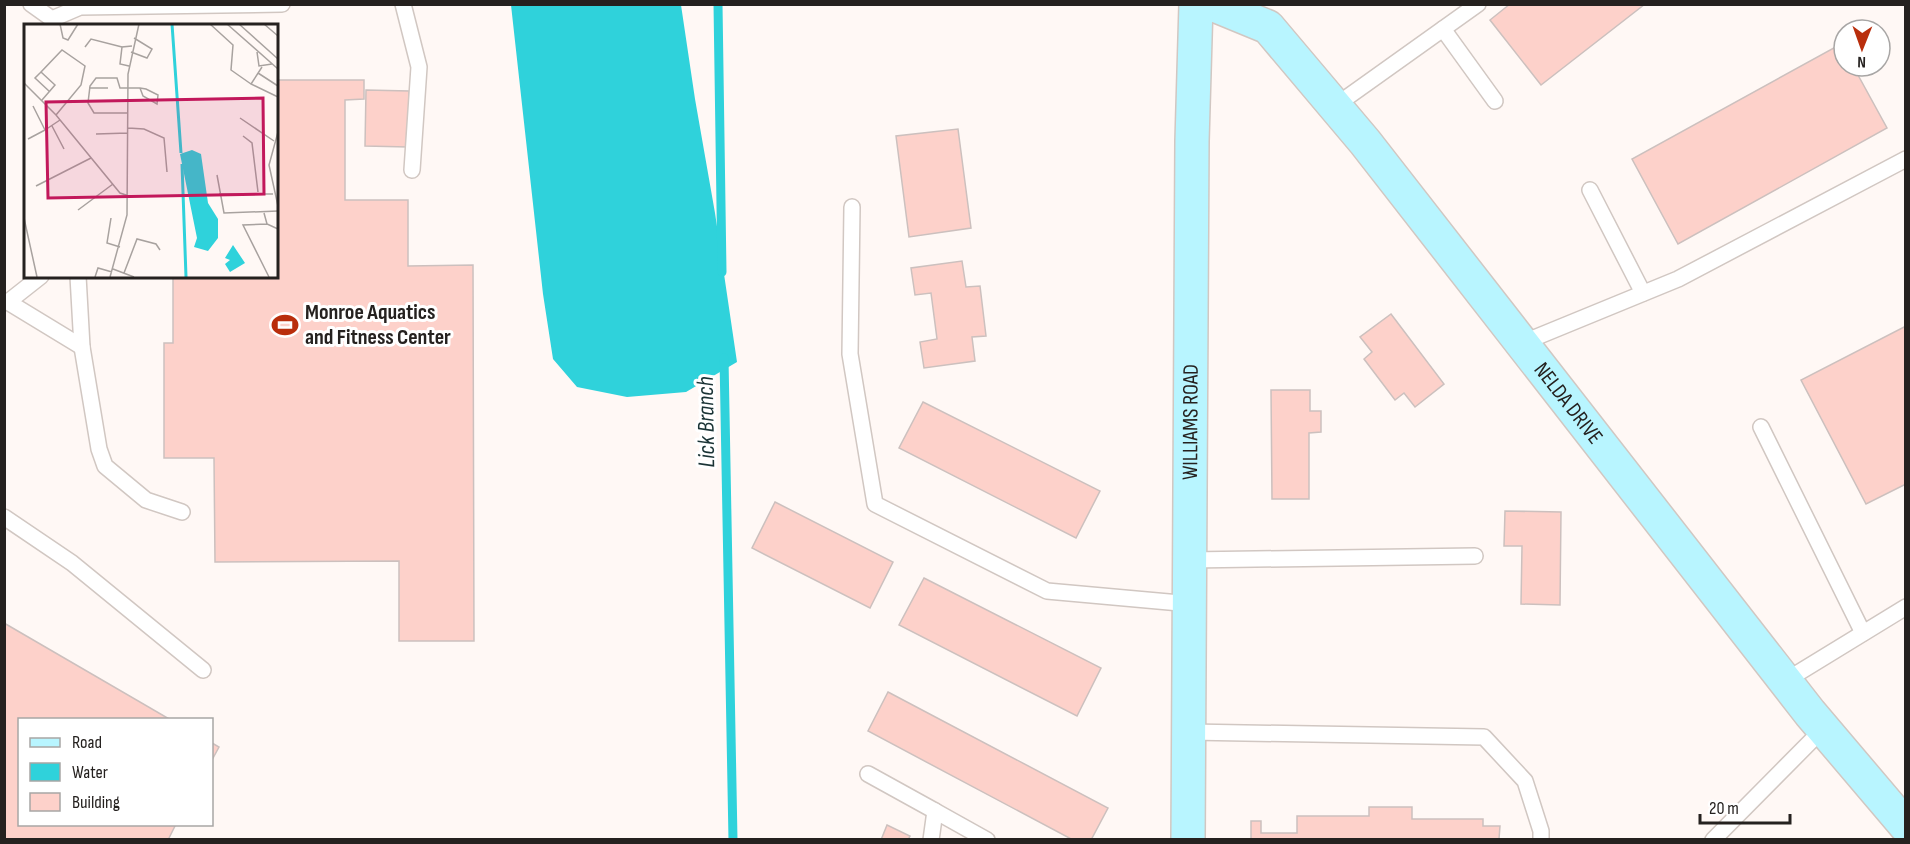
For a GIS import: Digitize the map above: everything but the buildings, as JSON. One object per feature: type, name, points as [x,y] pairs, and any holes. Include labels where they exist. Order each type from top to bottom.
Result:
[{"type":"street","name":"WILLIAMS ROAD","points":[[1188,840],[1192,141],[1196,4]]},
{"type":"street","name":"NELDA DRIVE","points":[[1212,4],[1268,27],[1335,106],[1785,681],[1905,826]]},
{"type":"lane","points":[[31,4],[52,22],[80,7],[282,4]]},
{"type":"lane","points":[[404,4],[419,67],[412,170]]},
{"type":"lane","points":[[1335,106],[1478,4]]},
{"type":"lane","points":[[1443,30],[1496,101]]},
{"type":"lane","points":[[1522,343],[1677,279],[1905,159]]},
{"type":"lane","points":[[1590,190],[1643,293]]},
{"type":"lane","points":[[852,207],[850,354],[875,504],[1047,591],[1191,604]]},
{"type":"lane","points":[[37,278],[6,302],[82,347]]},
{"type":"lane","points":[[78,278],[82,347],[99,449],[105,466],[146,500],[182,512]]},
{"type":"lane","points":[[1761,427],[1863,633]]},
{"type":"lane","points":[[4,517],[72,563],[203,670]]},
{"type":"lane","points":[[1190,560],[1475,556]]},
{"type":"lane","points":[[1785,681],[1905,607]]},
{"type":"lane","points":[[1713,840],[1823,729]]},
{"type":"lane","points":[[1190,732],[1484,737],[1525,781],[1541,831],[1541,840]]},
{"type":"lane","points":[[868,774],[987,840]]},
{"type":"lane","points":[[931,840],[935,811]]},
{"type":"water","points":[[511,5],[681,5],[737,362],[686,392],[627,397],[577,387],[553,359],[543,294]]},
{"type":"waterway","name":"Lick Branch","points":[[718,4],[722,272]]},
{"type":"waterway","name":"Lick Branch","points":[[724,358],[733,840]]},
{"type":"place","name":"Monroe Aquatics and Fitness Center","points":[[285,325]]}]
